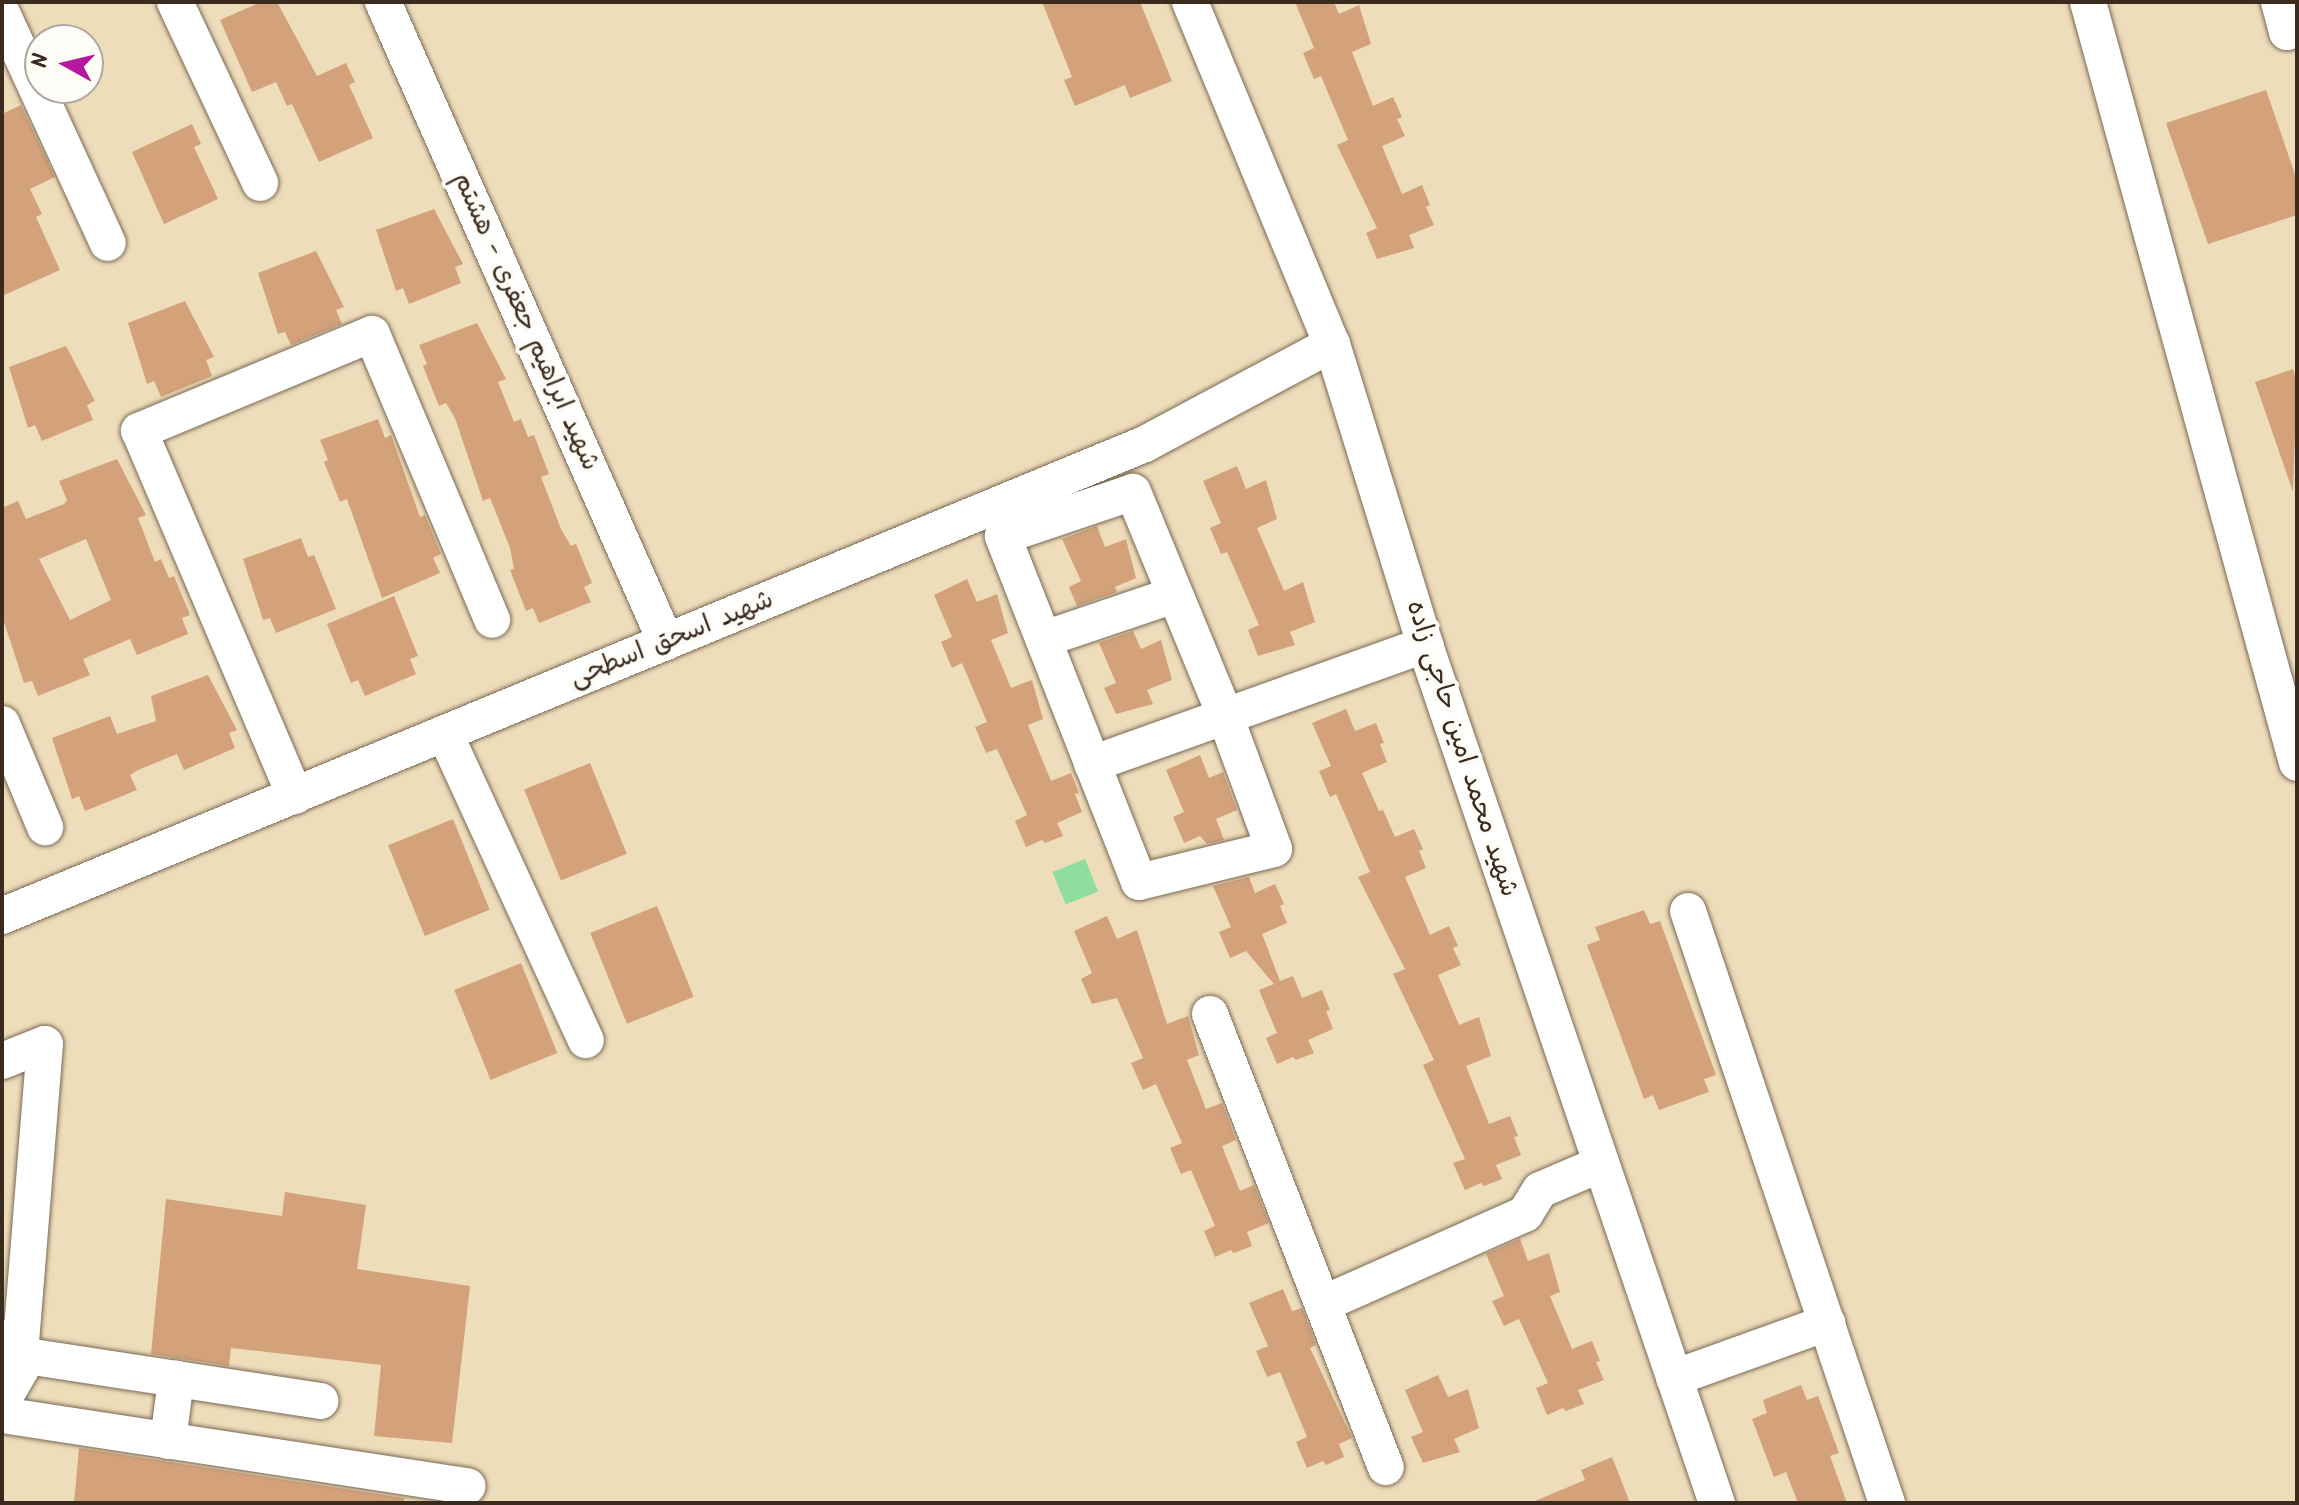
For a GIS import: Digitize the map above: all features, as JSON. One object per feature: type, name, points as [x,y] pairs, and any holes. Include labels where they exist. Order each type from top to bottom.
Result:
[{"type":"street","points":[[175,2],[260,183]]},
{"type":"street","name":"شهید ابراهیم جعفری - هشتم","points":[[383,2],[666,642]]},
{"type":"street","name":"شهید محمد امین حاجی زاده","points":[[1190,2],[1332,344],[1425,645],[1717,1503]]},
{"type":"street","points":[[2088,2],[2288,687],[2297,763]]},
{"type":"street","points":[[2279,2],[2287,32],[2297,29]]},
{"type":"street","points":[[2,13],[108,243]]},
{"type":"street","points":[[295,796],[139,431],[372,334],[492,620]]},
{"type":"street","name":"شهید اسحق اسطحی","points":[[2,916],[1145,444],[1332,344]]},
{"type":"street","points":[[1133,492],[1174,595],[1224,713],[1274,849],[1139,882],[1003,536],[1133,492]]},
{"type":"street","points":[[1044,639],[1174,595]]},
{"type":"street","points":[[1092,764],[1224,713],[1425,645]]},
{"type":"street","points":[[2,724],[45,827]]},
{"type":"street","points":[[445,734],[586,1040]]},
{"type":"street","points":[[1688,911],[1887,1503]]},
{"type":"street","points":[[1210,1014],[1325,1303],[1386,1467]]},
{"type":"street","points":[[2,1061],[45,1044],[11,1341],[18,1382],[2,1402]]},
{"type":"street","points":[[1325,1303],[1525,1214],[1540,1190],[1601,1164]]},
{"type":"street","points":[[1674,1378],[1827,1323]]},
{"type":"street","points":[[11,1341],[176,1379],[321,1401]]},
{"type":"street","points":[[168,1441],[176,1379]]},
{"type":"street","points":[[2,1415],[468,1486]]},
{"type":"green space","points":[[1085,859],[1098,891],[1066,905],[1053,872]]},
{"type":"building","points":[[261,2],[277,2],[317,76],[346,63],[355,82],[349,85],[373,138],[319,162],[292,104],[287,106],[276,82],[252,92],[220,20]]},
{"type":"building","points":[[1042,2],[1140,2],[1172,81],[1130,98],[1125,85],[1075,106],[1064,80],[1072,77]]},
{"type":"building","points":[[1295,2],[1334,2],[1339,14],[1359,5],[1371,44],[1352,52],[1373,106],[1393,97],[1402,117],[1397,119],[1405,136],[1382,146],[1402,194],[1422,185],[1430,205],[1426,207],[1434,225],[1409,235],[1414,248],[1377,259],[1366,233],[1377,228],[1337,145],[1348,140],[1321,76],[1314,79],[1303,53],[1314,48]]},
{"type":"building","points":[[2266,90],[2297,180],[2297,215],[2208,244],[2166,123]]},
{"type":"building","points":[[21,105],[55,177],[30,189],[42,214],[36,217],[60,270],[2,296],[2,114]]},
{"type":"building","points":[[192,124],[201,144],[194,147],[218,199],[164,224],[132,152]]},
{"type":"building","points":[[434,209],[463,264],[455,267],[461,283],[409,304],[403,288],[396,291],[376,230]]},
{"type":"building","points":[[316,251],[344,307],[336,310],[342,324],[291,345],[285,332],[278,334],[258,273]]},
{"type":"building","points":[[185,301],[214,357],[206,360],[212,376],[161,397],[154,381],[147,384],[128,323]]},
{"type":"building","points":[[477,323],[506,379],[498,382],[514,422],[521,419],[528,437],[534,435],[549,474],[541,477],[561,529],[571,546],[576,544],[592,583],[584,587],[591,602],[539,623],[533,608],[526,611],[510,570],[514,569],[510,548],[490,498],[483,501],[455,418],[446,403],[439,406],[423,366],[427,364],[419,345]]},
{"type":"building","points":[[66,346],[95,401],[87,405],[93,420],[42,441],[35,425],[28,428],[9,367]]},
{"type":"building","points":[[2293,369],[2297,383],[2293,492],[2255,382]]},
{"type":"building","points":[[378,419],[385,438],[391,435],[420,517],[425,515],[441,554],[433,558],[440,573],[382,598],[347,499],[340,502],[324,462],[328,460],[320,440]]},
{"type":"building","points":[[117,459],[146,515],[138,518],[155,562],[161,559],[169,578],[174,576],[190,615],[182,618],[188,634],[137,655],[130,639],[83,659],[90,675],[38,696],[32,681],[24,683],[2,616],[2,508],[18,501],[26,519],[64,504],[67,500],[59,481]],"holes":[[[86,539],[111,600],[70,620],[39,559]]]},
{"type":"building","points":[[1237,466],[1246,489],[1266,480],[1277,519],[1257,528],[1284,591],[1303,582],[1315,622],[1290,632],[1295,645],[1258,656],[1248,630],[1259,625],[1227,552],[1221,554],[1210,528],[1221,523],[1203,481]]},
{"type":"building","points":[[1097,526],[1105,547],[1126,539],[1136,578],[1115,587],[1117,592],[1077,606],[1069,587],[1081,581],[1062,539]]},
{"type":"building","points":[[301,538],[308,557],[314,555],[336,609],[276,633],[270,618],[263,620],[243,559]]},
{"type":"building","points":[[967,579],[977,602],[997,594],[1008,633],[991,640],[1011,688],[1032,680],[1043,719],[1028,725],[1051,781],[1071,773],[1079,793],[1075,794],[1082,812],[1057,823],[1063,836],[1045,843],[1042,840],[1026,847],[1015,821],[1027,815],[997,749],[986,753],[975,727],[987,722],[962,663],[952,668],[941,642],[952,637],[934,595]]},
{"type":"building","points":[[394,596],[418,656],[410,659],[416,674],[365,696],[358,680],[351,683],[327,624]]},
{"type":"building","points":[[1133,631],[1141,649],[1161,640],[1172,680],[1147,690],[1153,704],[1116,714],[1104,688],[1116,683],[1099,643]]},
{"type":"building","points":[[208,675],[237,730],[229,733],[235,748],[184,770],[177,754],[138,770],[130,775],[137,790],[85,811],[79,796],[72,799],[52,738],[110,716],[117,734],[156,721],[151,696]]},
{"type":"building","points":[[1346,709],[1355,731],[1376,723],[1387,762],[1362,773],[1395,837],[1414,829],[1423,849],[1419,851],[1426,868],[1405,877],[1430,935],[1449,926],[1458,946],[1453,948],[1461,965],[1438,975],[1459,1025],[1479,1017],[1491,1056],[1466,1066],[1489,1124],[1510,1116],[1518,1136],[1514,1137],[1521,1155],[1496,1165],[1502,1179],[1484,1186],[1481,1183],[1465,1190],[1453,1163],[1465,1159],[1423,1065],[1434,1060],[1393,974],[1405,969],[1358,877],[1370,872],[1336,794],[1330,797],[1319,771],[1331,766],[1312,723]]},
{"type":"building","points":[[1200,755],[1209,778],[1223,772],[1237,810],[1216,819],[1224,840],[1207,844],[1200,836],[1184,843],[1173,817],[1184,812],[1166,770]]},
{"type":"building","points":[[590,763],[627,854],[561,880],[524,790]]},
{"type":"building","points":[[453,819],[490,910],[425,936],[388,845]]},
{"type":"building","points":[[1249,877],[1255,893],[1275,884],[1284,904],[1280,906],[1287,923],[1262,934],[1280,981],[1293,976],[1302,998],[1322,990],[1333,1029],[1308,1040],[1314,1053],[1277,1064],[1266,1038],[1277,1033],[1259,990],[1274,984],[1246,951],[1230,958],[1219,932],[1231,927],[1213,886]]},
{"type":"building","points":[[657,906],[694,997],[627,1024],[590,933]]},
{"type":"building","points":[[1644,910],[1650,924],[1660,921],[1716,1075],[1704,1079],[1709,1092],[1659,1110],[1653,1095],[1644,1099],[1587,945],[1600,940],[1595,927]]},
{"type":"building","points":[[1107,916],[1117,939],[1137,930],[1167,1024],[1188,1016],[1199,1055],[1187,1060],[1206,1109],[1222,1103],[1236,1140],[1222,1146],[1240,1191],[1254,1185],[1269,1223],[1247,1232],[1252,1246],[1215,1257],[1204,1231],[1215,1226],[1191,1170],[1181,1174],[1170,1148],[1182,1143],[1156,1084],[1143,1090],[1131,1063],[1143,1058],[1117,998],[1092,1004],[1081,979],[1092,973],[1074,931]]},
{"type":"building","points":[[521,963],[557,1053],[491,1080],[454,990]]},
{"type":"building","points":[[285,1192],[366,1205],[357,1269],[470,1286],[452,1443],[374,1436],[381,1365],[231,1348],[229,1366],[151,1354],[166,1199],[282,1216]]},
{"type":"building","points":[[1520,1239],[1528,1261],[1549,1253],[1560,1292],[1550,1296],[1572,1349],[1592,1341],[1604,1380],[1578,1390],[1584,1404],[1547,1415],[1536,1388],[1548,1383],[1519,1319],[1504,1326],[1492,1301],[1504,1296],[1486,1254]]},
{"type":"building","points":[[1283,1289],[1292,1311],[1302,1308],[1316,1345],[1310,1348],[1352,1438],[1339,1444],[1344,1457],[1326,1465],[1323,1461],[1307,1468],[1296,1442],[1307,1437],[1280,1372],[1267,1377],[1256,1351],[1268,1346],[1249,1303]]},
{"type":"building","points":[[1438,1375],[1448,1397],[1468,1389],[1479,1428],[1454,1439],[1460,1452],[1423,1463],[1411,1437],[1423,1432],[1405,1390]]},
{"type":"building","points":[[1801,1385],[1807,1400],[1818,1396],[1839,1453],[1830,1456],[1847,1503],[1798,1503],[1786,1472],[1774,1477],[1752,1419],[1767,1413],[1763,1400]]},
{"type":"building","points":[[79,1448],[404,1498],[404,1503],[74,1503]]},
{"type":"building","points":[[1612,1457],[1630,1503],[1530,1503],[1585,1480],[1581,1470]]}]
